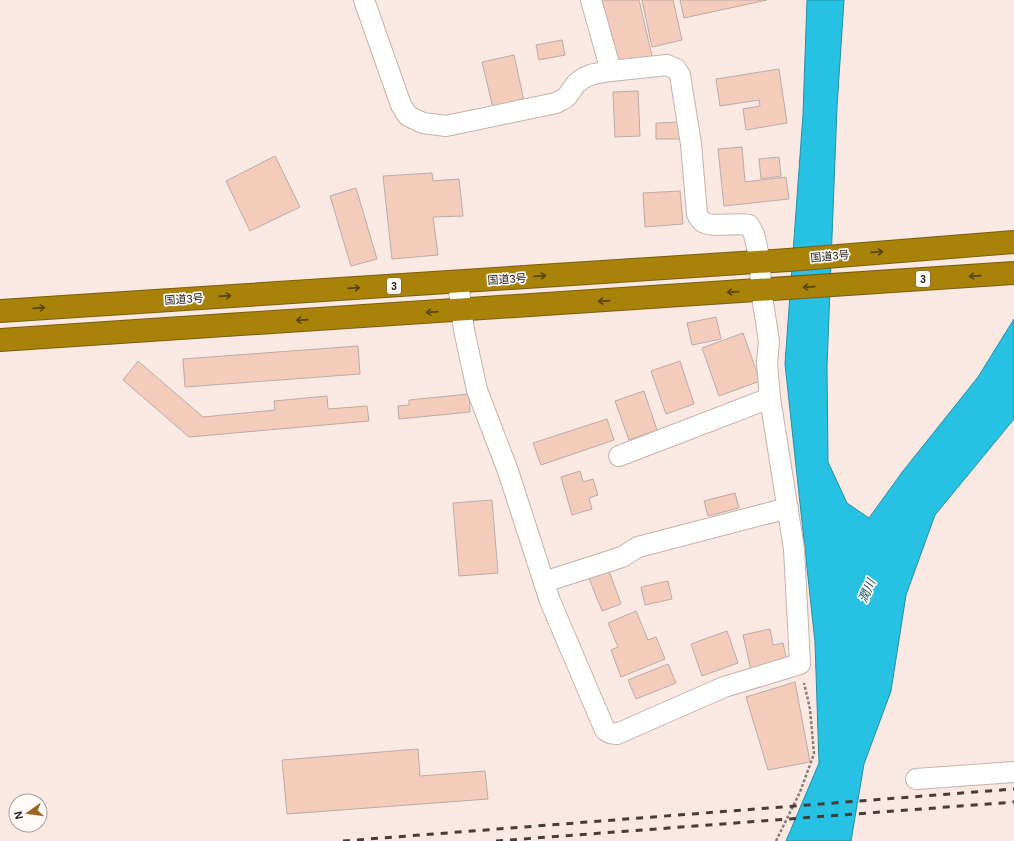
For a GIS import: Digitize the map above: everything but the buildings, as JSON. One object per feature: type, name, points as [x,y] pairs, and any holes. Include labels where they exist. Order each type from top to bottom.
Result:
[{"type":"highway","name":"国道3号","points":[[0,311],[788,260],[1014,242]]},
{"type":"highway","name":"3","points":[[0,340],[1014,273]]},
{"type":"street","points":[[364,0],[401,105],[408,116],[423,123],[446,126],[556,103],[567,98],[576,84],[587,76],[611,71],[667,66],[676,69],[680,75],[691,144],[697,214],[703,222],[710,224],[749,224],[754,234],[760,261],[761,290],[769,341],[767,363],[770,398],[794,549],[800,664],[724,687],[617,734],[610,733],[605,730],[550,601],[508,471],[478,390],[465,336],[458,282]]},
{"type":"street","points":[[591,0],[611,71]]},
{"type":"street","points":[[619,456],[770,398]]},
{"type":"street","points":[[544,582],[622,557],[638,547],[788,508]]},
{"type":"street","points":[[916,779],[1014,772]]},
{"type":"path","points":[[776,841],[800,792],[814,754],[810,710],[800,664]]},
{"type":"water","name":"潤川","points":[[807,0],[844,0],[837,107],[827,367],[828,462],[847,503],[869,518],[903,471],[978,377],[1014,319],[1014,419],[935,515],[906,595],[891,691],[864,764],[851,841],[786,841],[819,763],[815,642],[785,364],[803,114]]},
{"type":"railway","points":[[343,841],[1014,789]]},
{"type":"railway","points":[[496,841],[1014,802]]}]
